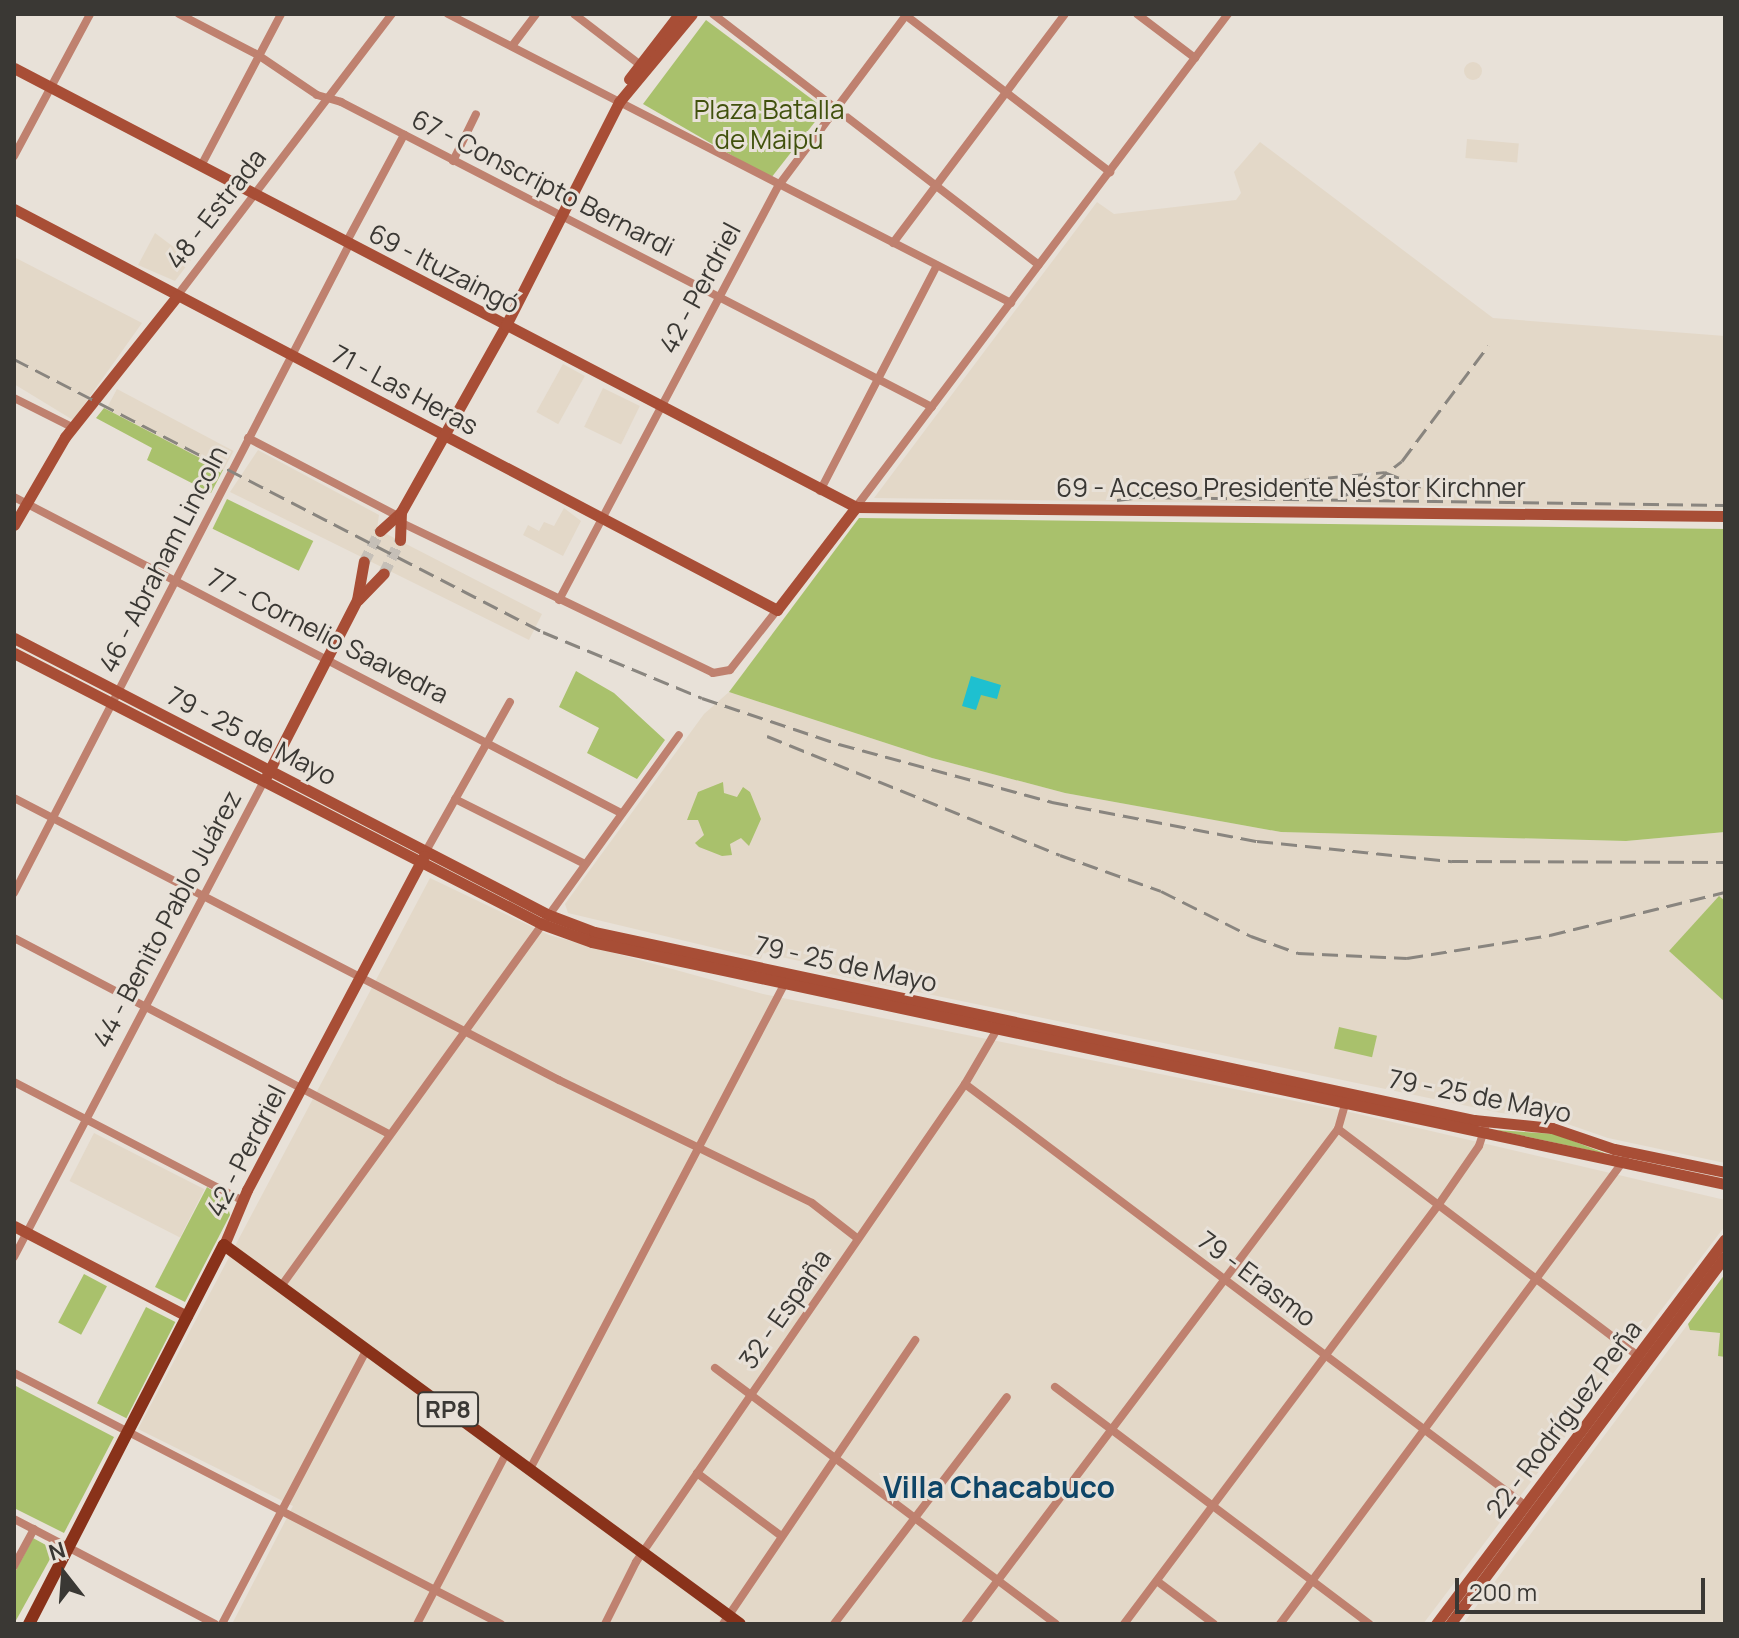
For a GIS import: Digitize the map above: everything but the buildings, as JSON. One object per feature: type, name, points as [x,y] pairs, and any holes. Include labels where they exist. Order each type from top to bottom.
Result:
[{"type":"main road","name":"RP8","points":[[224,1245],[643,1552],[725,1619],[740,1624]]},
{"type":"main road","name":"42 - Perdriel","points":[[29,1624],[224,1245]]},
{"type":"street","points":[[14,156],[90,14]]},
{"type":"street","name":"67 - Conscripto Bernardi","points":[[179,14],[258,55],[329,98],[721,295],[932,407]]},
{"type":"street","points":[[202,164],[281,14]]},
{"type":"street","name":"48 - Estrada","points":[[14,525],[20,500],[72,427],[177,296],[392,14]]},
{"type":"street","points":[[448,14],[1011,303]]},
{"type":"street","points":[[512,46],[536,14]]},
{"type":"street","points":[[574,14],[643,67]]},
{"type":"street","points":[[380,531],[400,517],[506,325],[619,102],[679,14]]},
{"type":"street","points":[[643,67],[692,14]]},
{"type":"street","points":[[713,14],[1039,265]]},
{"type":"street","points":[[906,14],[1110,172]]},
{"type":"street","name":"42 - Perdriel","points":[[559,600],[779,185],[906,14]]},
{"type":"street","points":[[893,243],[1065,14]]},
{"type":"street","points":[[1137,14],[1195,58]]},
{"type":"street","points":[[248,438],[559,600],[721,674],[730,670],[777,610],[1228,14]]},
{"type":"street","name":"69 - Ituzaingó","points":[[14,68],[820,491],[856,507]]},
{"type":"street","points":[[453,161],[476,114]]},
{"type":"street","name":"46 - Abraham Lincoln","points":[[14,893],[404,135]]},
{"type":"street","name":"71 - Las Heras","points":[[14,209],[777,610]]},
{"type":"street","points":[[820,491],[937,265]]},
{"type":"street","points":[[14,398],[72,427]]},
{"type":"street","name":"77 - Cornelio Saavedra","points":[[20,500],[327,657],[621,813]]},
{"type":"street","name":"69 - Acceso Presidente Néstor Kirchner","points":[[856,507],[1725,516]]},
{"type":"street","points":[[400,517],[400,540]]},
{"type":"street","name":"44 - Benito Pablo Juárez","points":[[357,600],[364,562]]},
{"type":"street","name":"44 - Benito Pablo Juárez","points":[[14,1257],[357,600],[384,573]]},
{"type":"street","name":"79 - 25 de Mayo","points":[[14,638],[545,920],[619,950],[1483,1135],[1725,1172]]},
{"type":"street","name":"79 - 25 de Mayo","points":[[14,653],[112,703],[267,775]]},
{"type":"street","name":"42 - Perdriel","points":[[224,1245],[424,857],[510,702]]},
{"type":"street","points":[[282,1285],[679,735]]},
{"type":"street","points":[[14,798],[361,978],[812,1203],[858,1239]]},
{"type":"street","points":[[455,799],[585,864]]},
{"type":"street","name":"79 - 25 de Mayo","points":[[545,920],[620,939],[1486,1122],[1552,1128],[1625,1157],[1725,1184]]},
{"type":"street","points":[[14,938],[389,1134]]},
{"type":"street","points":[[530,1469],[701,1150],[788,974]]},
{"type":"street","name":"32 - España","points":[[605,1624],[643,1552],[965,1084],[1003,1020]]},
{"type":"street","points":[[14,1082],[244,1201]]},
{"type":"street","name":"79 - Erasmo","points":[[965,1084],[1526,1506]]},
{"type":"street","points":[[965,1624],[1338,1129],[1345,1105]]},
{"type":"street","points":[[1124,1624],[1439,1204],[1483,1135],[1486,1122]]},
{"type":"street","points":[[1338,1129],[1643,1359]]},
{"type":"street","points":[[1280,1624],[1538,1279],[1625,1157]]},
{"type":"street","points":[[14,1226],[187,1316]]},
{"type":"street","name":"22 - Rodríguez Peña","points":[[1450,1624],[1643,1359],[1725,1239]]},
{"type":"street","name":"22 - Rodríguez Peña","points":[[1436,1624],[1725,1256]]},
{"type":"street","points":[[725,1619],[915,1340]]},
{"type":"street","points":[[222,1624],[368,1348]]},
{"type":"street","points":[[715,1368],[1056,1624]]},
{"type":"street","points":[[14,1373],[501,1624]]},
{"type":"street","points":[[1055,1387],[1370,1624]]},
{"type":"street","points":[[834,1624],[1007,1397]]},
{"type":"street","points":[[417,1624],[507,1452]]},
{"type":"street","points":[[697,1473],[780,1535]]},
{"type":"street","points":[[14,1519],[215,1624]]},
{"type":"street","points":[[14,1566],[34,1529]]},
{"type":"street","points":[[1157,1581],[1214,1624]]},
{"type":"shaded area","points":[[1473,62],[1482,71],[1473,80],[1464,71]]},
{"type":"shaded area","points":[[1467,139],[1519,144],[1517,162],[1465,158]]},
{"type":"shaded area","points":[[1260,142],[1493,318],[1725,336],[1725,510],[874,498],[1097,202],[1114,214],[1236,200],[1241,193],[1234,172]]},
{"type":"shaded area","points":[[155,233],[191,260],[175,281],[138,265]]},
{"type":"shaded area","points":[[14,257],[142,323],[73,420],[14,384]]},
{"type":"shaded area","points":[[563,364],[585,376],[558,424],[536,412]]},
{"type":"shaded area","points":[[603,388],[640,406],[621,445],[584,427]]},
{"type":"shaded area","points":[[117,389],[234,451],[223,471],[106,409]]},
{"type":"shaded area","points":[[258,450],[379,515],[377,529],[542,614],[529,640],[230,492]]},
{"type":"shaded area","points":[[564,508],[581,521],[563,556],[523,535],[528,525],[539,531],[544,522],[554,526]]},
{"type":"shaded area","points":[[729,692],[932,758],[1065,793],[1281,832],[1626,841],[1725,832],[1725,1163],[1608,1138],[1553,1119],[1501,1113],[826,973],[827,967],[763,953],[761,959],[568,913],[565,904],[704,714]]},
{"type":"shaded area","points":[[430,878],[549,935],[763,994],[1354,1113],[1725,1200],[1725,1226],[1423,1624],[232,1624],[293,1506],[138,1429]]},
{"type":"shaded area","points":[[94,1133],[204,1189],[180,1237],[69,1181]]},
{"type":"shaded area","points":[[1688,1324],[1691,1330],[1720,1333],[1718,1356],[1725,1357],[1725,1624],[1463,1624]]},
{"type":"green space","name":"Plaza Batalla de Maipú","points":[[706,20],[825,109],[771,178],[643,104]]},
{"type":"green space","points":[[104,408],[223,470],[211,493],[147,460],[152,448],[96,418]]},
{"type":"green space","points":[[227,499],[313,541],[299,571],[213,529]]},
{"type":"green space","points":[[859,518],[1725,529],[1725,832],[1626,841],[1281,832],[1065,793],[932,758],[729,692]]},
{"type":"green space","points":[[576,671],[614,693],[665,740],[637,779],[587,753],[599,728],[559,707]]},
{"type":"green space","points":[[723,782],[724,793],[737,797],[743,787],[750,792],[761,819],[749,846],[741,838],[730,844],[732,855],[722,856],[695,843],[704,835],[698,820],[687,820],[698,792]]},
{"type":"green space","points":[[1719,896],[1725,901],[1725,1002],[1669,951]]},
{"type":"green space","points":[[1339,1027],[1377,1036],[1372,1057],[1334,1048]]},
{"type":"green space","points":[[1496,1130],[1555,1134],[1607,1154]]},
{"type":"green space","points":[[207,1187],[226,1199],[230,1215],[185,1302],[155,1287]]},
{"type":"green space","points":[[84,1274],[107,1286],[81,1335],[58,1323]]},
{"type":"green space","points":[[1725,1274],[1725,1357],[1718,1356],[1720,1333],[1690,1330],[1688,1324]]},
{"type":"green space","points":[[146,1307],[175,1322],[126,1418],[97,1403]]},
{"type":"green space","points":[[14,1385],[114,1437],[64,1533],[14,1508]]},
{"type":"green space","points":[[33,1538],[55,1550],[14,1624],[14,1574]]},
{"type":"water","points":[[971,676],[1001,685],[997,699],[981,695],[976,710],[962,706]]},
{"type":"tunnel","points":[[364,562],[380,531]]},
{"type":"tunnel","points":[[384,573],[400,540]]},
{"type":"railway","points":[[1340,497],[1375,482],[1402,461],[1488,346]]},
{"type":"railway","points":[[14,359],[543,632],[702,698],[839,744],[1052,802],[1257,841],[1452,861],[1725,862]]},
{"type":"railway","points":[[1209,489],[1384,472],[1451,498]]},
{"type":"railway","points":[[1117,500],[1149,496]]},
{"type":"railway","points":[[1139,497],[1725,505]]},
{"type":"railway","points":[[767,736],[1060,855],[1161,891],[1251,936],[1298,953],[1407,958],[1550,935],[1725,892]]},
{"type":"district","name":"Villa Chacabuco","points":[[999,1487]]}]
